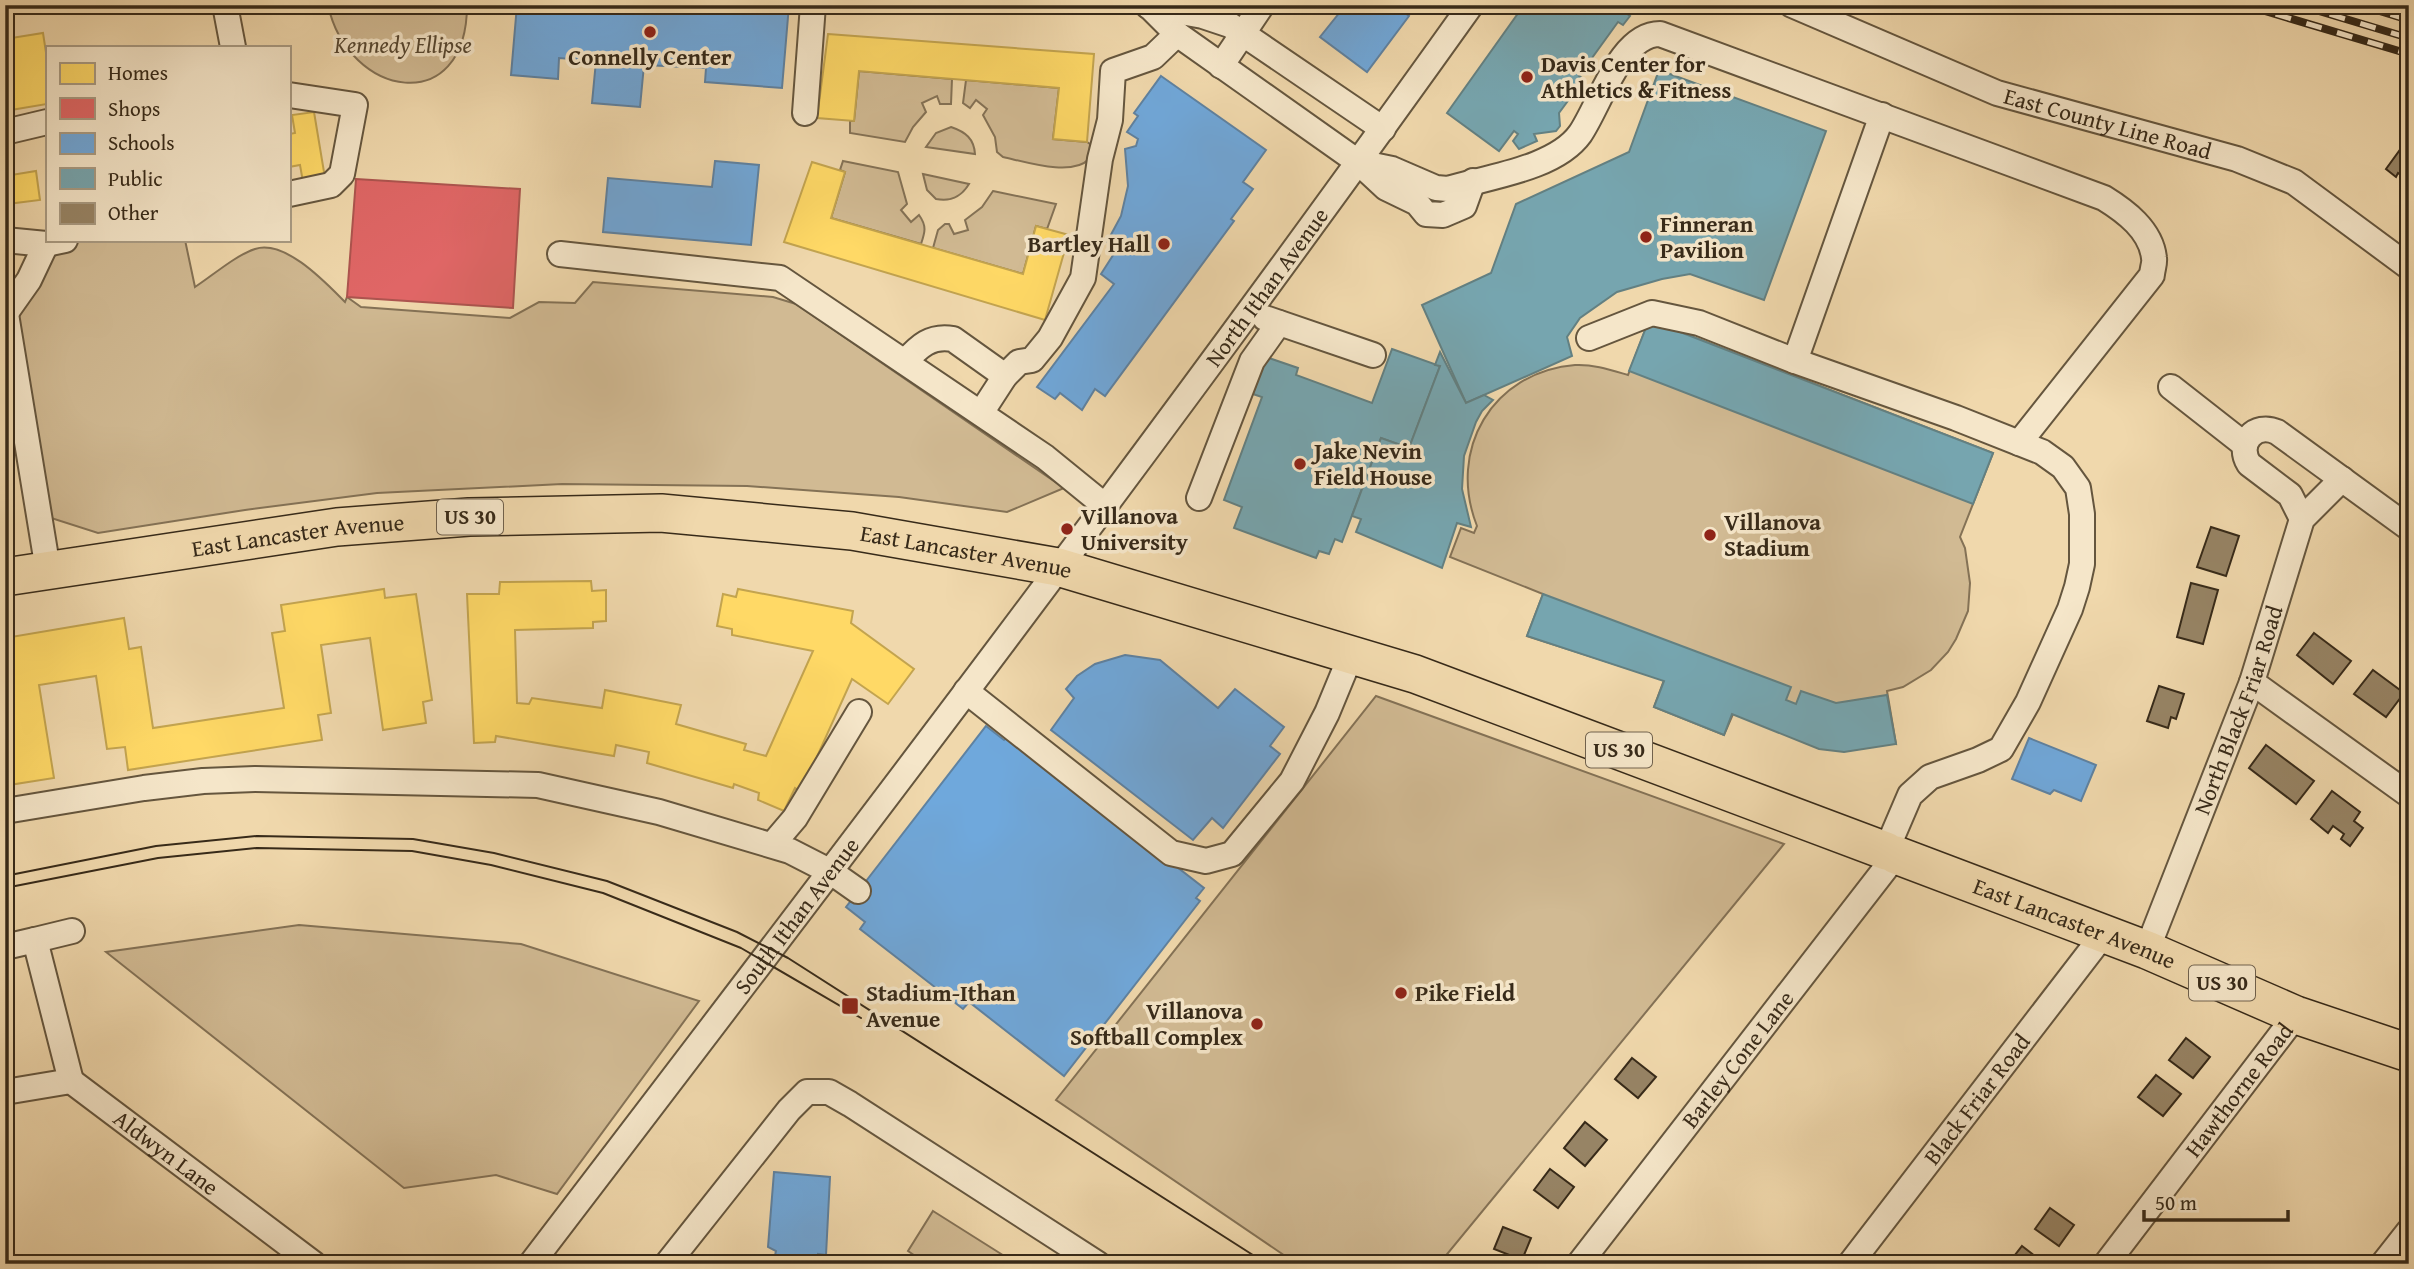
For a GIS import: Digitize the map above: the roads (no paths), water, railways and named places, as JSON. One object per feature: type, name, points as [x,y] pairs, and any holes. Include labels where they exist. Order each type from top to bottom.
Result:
[{"type":"highway","name":"East Lancaster Avenue","points":[[5,577],[337,527],[525,515],[661,513],[852,531],[1058,567],[1415,674],[2147,950],[2296,1016],[2409,1053]]},
{"type":"street","points":[[225,5],[233,46]]},
{"type":"street","points":[[805,113],[813,5]]},
{"type":"street","points":[[1138,5],[1203,16],[1230,25],[1383,129]]},
{"type":"street","points":[[1221,66],[1262,5]]},
{"type":"street","name":"North Ithan Avenue","points":[[1058,567],[1359,162],[1471,5]]},
{"type":"street","name":"East County Line Road","points":[[1792,5],[1997,93],[2237,159],[2294,182],[2409,267]]},
{"type":"street","points":[[1149,6],[1177,34],[1359,162],[1392,169],[1424,194],[1516,170],[1564,149],[1579,135],[1620,60],[1636,42],[1650,34],[1660,34],[2104,198],[2137,223],[2154,258],[2152,275],[2019,443]]},
{"type":"street","points":[[981,413],[1005,376],[1019,362],[1032,360],[1051,338],[1083,278],[1100,159],[1110,120],[1113,71],[1153,57],[1177,34]]},
{"type":"street","points":[[290,95],[355,105],[342,174],[331,185],[290,194]]},
{"type":"street","points":[[1795,361],[1882,115]]},
{"type":"street","points":[[5,132],[46,122]]},
{"type":"street","points":[[5,240],[46,242]]},
{"type":"street","points":[[48,570],[6,314],[55,242]]},
{"type":"street","points":[[560,254],[779,278],[1045,457],[1104,505]]},
{"type":"street","points":[[1247,312],[1373,355]]},
{"type":"street","name":"Barley Cone Lane","points":[[1579,1264],[1891,853],[1910,795],[1930,777],[2001,749],[2028,702],[2070,609],[2082,564],[2082,514],[2078,488],[2063,467],[2042,452],[1699,323],[1652,313],[1589,338]]},
{"type":"street","points":[[1199,498],[1252,361],[1279,323]]},
{"type":"street","points":[[905,362],[916,349],[930,340],[943,337],[953,339],[1005,376]]},
{"type":"street","points":[[2171,387],[2245,445]]},
{"type":"street","points":[[2302,519],[2290,495],[2249,464],[2244,452],[2252,433],[2264,428],[2271,429],[2409,528]]},
{"type":"street","name":"North Black Friar Road","points":[[2147,950],[2252,682],[2302,519],[2342,479]]},
{"type":"street","name":"South Ithan Avenue","points":[[531,1264],[831,872],[1058,567]]},
{"type":"street","points":[[966,691],[1171,853],[1206,861],[1232,854],[1292,781],[1327,713],[1351,654]]},
{"type":"street","points":[[2252,682],[2409,795]]},
{"type":"street","points":[[772,845],[795,818],[859,712]]},
{"type":"street","points":[[5,811],[203,781],[254,779],[538,785],[659,812],[772,845],[831,872],[858,891]]},
{"type":"street","points":[[5,947],[72,931]]},
{"type":"street","name":"Black Friar Road","points":[[1850,1264],[2103,935]]},
{"type":"street","points":[[5,1092],[71,1081],[35,940]]},
{"type":"street","name":"Hawthorne Road","points":[[2106,1264],[2296,1016]]},
{"type":"street","name":"Aldwyn Lane","points":[[71,1081],[314,1264]]},
{"type":"street","points":[[667,1264],[789,1110],[807,1092],[829,1092],[850,1104],[1098,1264]]},
{"type":"street","points":[[2383,1264],[2409,1231]]},
{"type":"tram line","points":[[5,876],[156,846],[257,836],[413,839],[494,853],[607,881],[737,932],[788,958],[1267,1264]]},
{"type":"tram line","points":[[5,888],[158,858],[257,848],[412,851],[491,865],[603,893],[741,948],[861,1018]]},
{"type":"railway","points":[[2245,5],[2409,54]]},
{"type":"railway","points":[[2299,5],[2409,38]]},
{"type":"railway","points":[[2360,5],[2409,20]]},
{"type":"place","name":"Connelly Center","points":[[650,32]]},
{"type":"place","name":"Davis Center for Athletics & Fitness","points":[[1527,77]]},
{"type":"place","name":"Finneran Pavilion","points":[[1646,237]]},
{"type":"place","name":"Bartley Hall","points":[[1164,244]]},
{"type":"place","name":"Jake Nevin Field House","points":[[1300,464]]},
{"type":"place","name":"Villanova University","points":[[1067,529]]},
{"type":"place","name":"Villanova Stadium","points":[[1710,535]]},
{"type":"place","name":"Pike Field","points":[[1401,993]]},
{"type":"place","name":"Stadium-Ithan Avenue","points":[[850,1006]]},
{"type":"place","name":"Villanova Softball Complex","points":[[1257,1024]]},
{"type":"park label","name":"Kennedy Ellipse","points":[[403,45]]}]
